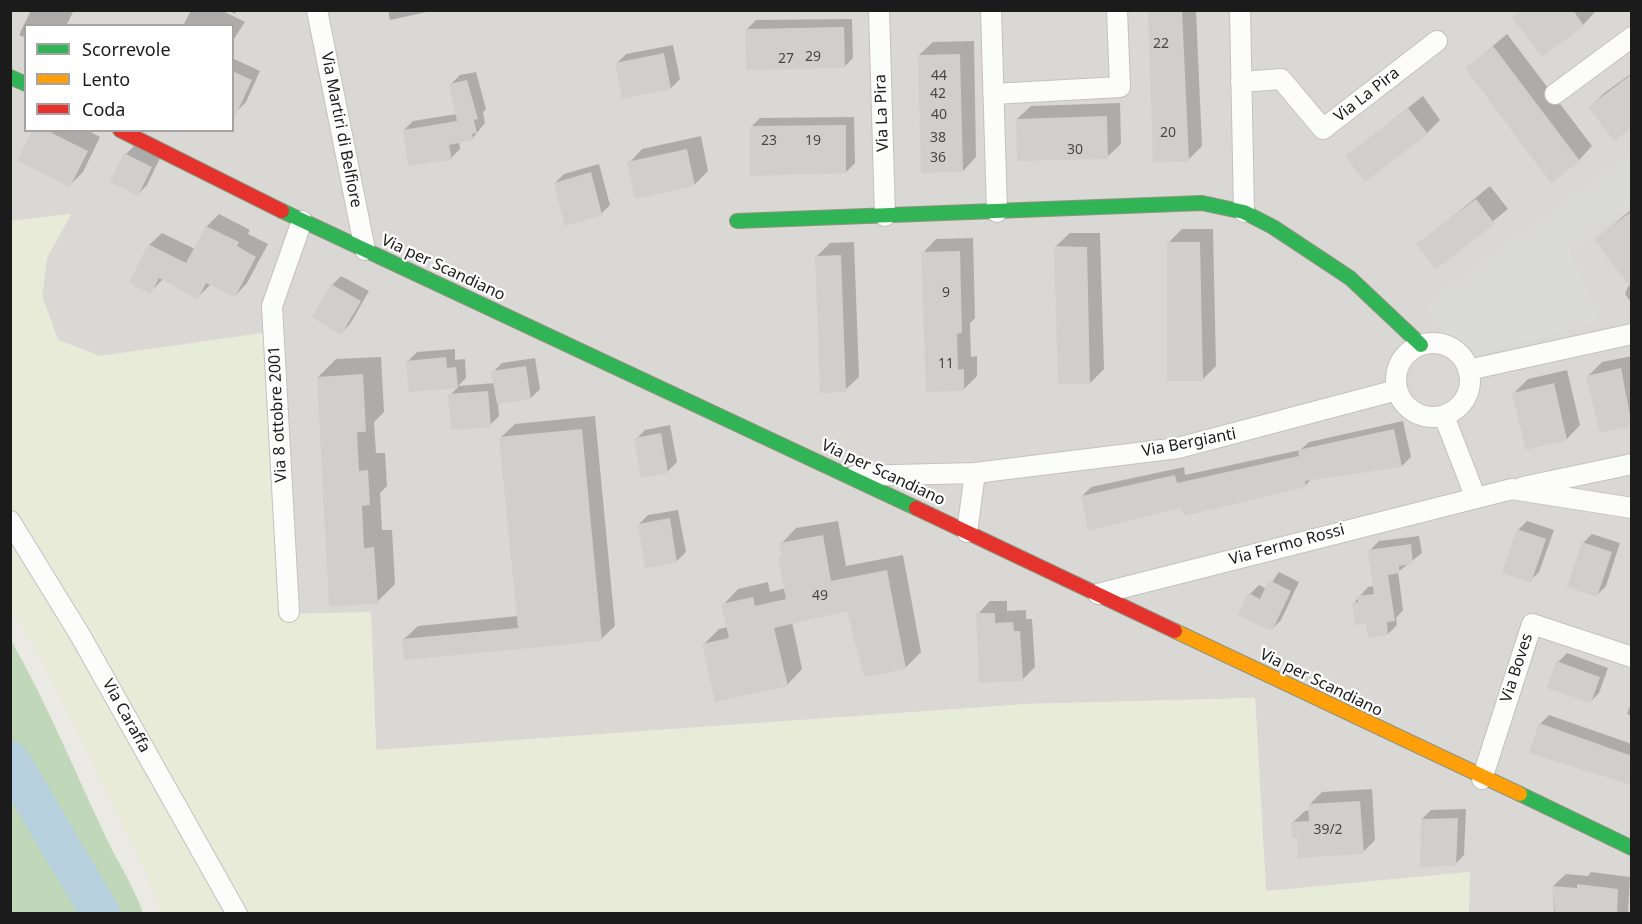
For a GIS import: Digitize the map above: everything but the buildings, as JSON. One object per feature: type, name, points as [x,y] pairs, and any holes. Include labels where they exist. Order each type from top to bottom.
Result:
[{"type":"street","name":"Via Martiri di Belfiore","points":[[317,10],[365,250]]},
{"type":"street","name":"Via La Pira","points":[[879,10],[885,216]]},
{"type":"street","points":[[991,10],[997,212]]},
{"type":"street","points":[[993,94],[1120,87],[1117,10]]},
{"type":"street","points":[[1240,10],[1244,212]]},
{"type":"street","points":[[1555,94],[1632,38]]},
{"type":"street","name":"Via La Pira","points":[[1241,82],[1281,79],[1323,129],[1437,41]]},
{"type":"street","points":[[10,77],[24,83]]},
{"type":"street","name":"Via per Scandiano","points":[[124,132],[365,250],[852,477],[1632,848]]},
{"type":"street","points":[[737,221],[1202,203],[1244,212],[1273,227],[1350,278],[1421,345]]},
{"type":"street","name":"Via 8 ottobre 2001","points":[[289,612],[272,306],[302,220]]},
{"type":"street","points":[[1468,370],[1632,334]]},
{"type":"street","points":[[1421,345],[1445,345],[1455,351],[1468,370],[1470,381],[1463,403],[1444,416],[1432,418],[1410,410],[1397,390],[1398,368],[1403,358],[1421,345]]},
{"type":"street","name":"Via Bergianti","points":[[852,477],[975,473],[1178,448],[1397,390]]},
{"type":"street","points":[[1444,416],[1475,496]]},
{"type":"street","name":"Via Fermo Rossi","points":[[1098,594],[1475,496],[1632,464]]},
{"type":"street","points":[[967,532],[975,473]]},
{"type":"street","name":"Via Fermo Rossi","points":[[1512,489],[1632,508]]},
{"type":"street","name":"Via Caraffa","points":[[10,521],[80,635],[237,914]]},
{"type":"street","name":"Via Boves","points":[[1482,778],[1532,624],[1632,657]]},
{"type":"shaded area","points":[[10,11],[1631,11],[1631,913],[1469,913],[1469,872],[1266,892],[1255,698],[1028,704],[376,750],[371,613],[278,615],[275,356],[262,334],[100,356],[58,340],[42,296],[47,258],[71,214],[11,221]]},
{"type":"shaded area","points":[[1631,156],[1631,205],[1569,250],[1598,321],[1477,354],[1444,331],[1428,305]]},
{"type":"green space","points":[[71,214],[47,258],[42,296],[58,340],[100,356],[262,333],[275,356],[278,614],[371,612],[376,750],[1028,704],[1255,698],[1266,891],[1470,872],[1469,913],[161,913],[148,877],[46,667],[11,607],[10,221]]},
{"type":"green space","points":[[11,640],[48,711],[143,913],[11,913]]},
{"type":"waterway","points":[[10,760],[101,914]]},
{"type":"traffic: fast","points":[[10,77],[24,83]]},
{"type":"traffic: fast","points":[[737,221],[1202,203],[1244,212],[1273,227],[1350,278],[1421,345]]},
{"type":"traffic: fast","points":[[282,211],[916,508]]},
{"type":"traffic: fast","points":[[1520,794],[1632,848]]},
{"type":"traffic: slow","points":[[1175,631],[1520,794]]},
{"type":"traffic: jam","points":[[124,132],[282,211]]},
{"type":"traffic: jam","points":[[916,508],[1175,631]]}]
